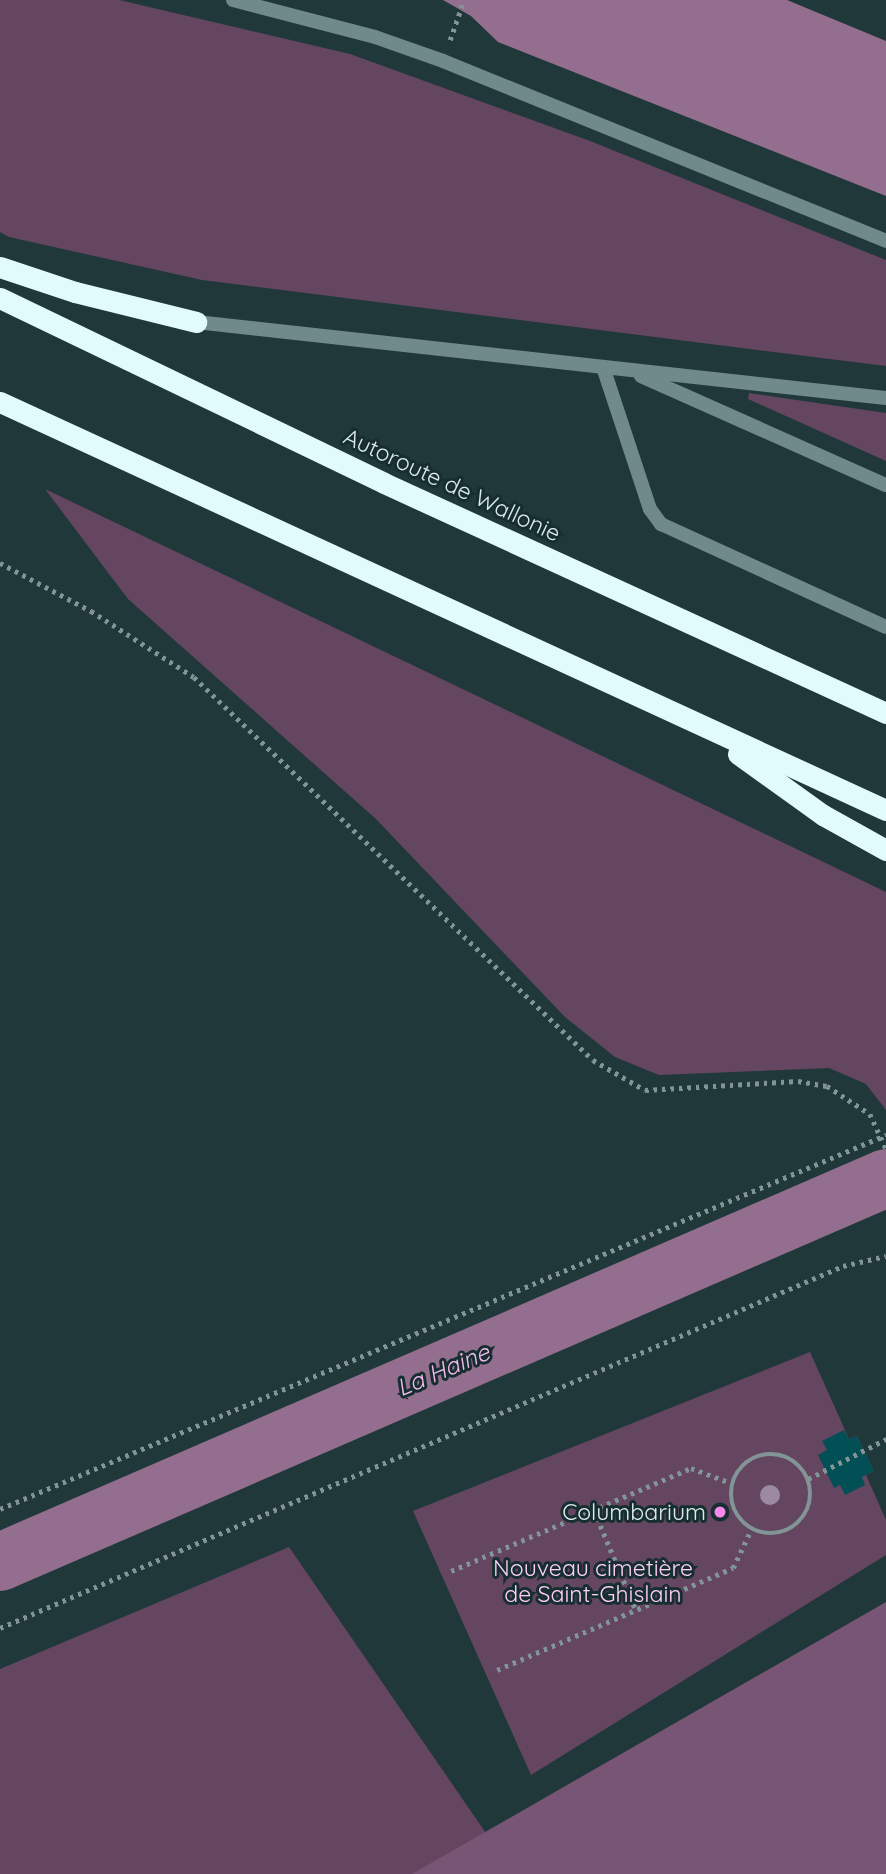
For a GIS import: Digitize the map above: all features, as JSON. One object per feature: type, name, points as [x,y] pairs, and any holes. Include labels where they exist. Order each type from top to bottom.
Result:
[{"type":"highway","points":[[0,267],[75,292],[196,322]]},
{"type":"highway","name":"Autoroute de Wallonie","points":[[0,298],[397,489],[886,713]]},
{"type":"highway","points":[[0,402],[699,727],[886,810]]},
{"type":"highway","points":[[699,727],[823,815],[886,850]]},
{"type":"lane","points":[[233,0],[375,37],[443,61],[886,241]]},
{"type":"lane","points":[[196,322],[886,398]]},
{"type":"lane","points":[[603,367],[650,509],[661,524],[886,627]]},
{"type":"lane","points":[[628,370],[886,485]]},
{"type":"path","points":[[457,22],[464,0]]},
{"type":"path","points":[[0,563],[91,611],[194,677],[593,1060],[645,1090],[798,1081],[827,1086],[852,1098],[875,1124],[886,1148]]},
{"type":"path","points":[[0,1509],[886,1135]]},
{"type":"path","points":[[0,1628],[831,1271],[886,1256]]},
{"type":"path","points":[[808,1479],[886,1439]]},
{"type":"path","points":[[769,1453],[793,1460],[808,1479],[810,1507],[792,1529],[779,1534],[751,1530],[733,1509],[732,1483],[745,1462],[769,1453]]},
{"type":"path","points":[[452,1571],[691,1468],[732,1483]]},
{"type":"path","points":[[594,1510],[636,1610]]},
{"type":"path","points":[[497,1670],[733,1568],[751,1530]]},
{"type":"green space","points":[[0,0],[119,0],[350,54],[590,141],[886,260],[886,366],[202,280],[9,237],[0,232]]},
{"type":"green space","points":[[749,393],[886,413],[886,461],[748,399]]},
{"type":"green space","points":[[45,489],[886,892],[886,1110],[866,1084],[829,1068],[659,1075],[615,1057],[565,1017],[376,819],[128,599]]},
{"type":"green space","name":"Nouveau cimetière de Saint-Ghislain","points":[[810,1352],[849,1439],[857,1436],[874,1471],[866,1475],[886,1520],[886,1555],[531,1775],[413,1511]]},
{"type":"green space","points":[[289,1547],[490,1839],[426,1874],[0,1874],[0,1669]]},
{"type":"shaded area","points":[[443,0],[787,0],[886,41],[886,196],[498,42],[471,16]]},
{"type":"shaded area","points":[[886,1602],[886,1874],[412,1874]]},
{"type":"building","points":[[844,1430],[849,1439],[857,1436],[874,1471],[862,1477],[865,1485],[845,1495],[840,1485],[834,1488],[818,1455],[827,1450],[822,1441]]},
{"type":"waterway","name":"La Haine","points":[[0,1562],[886,1178]]},
{"type":"place","name":"Columbarium","points":[[720,1512]]}]
